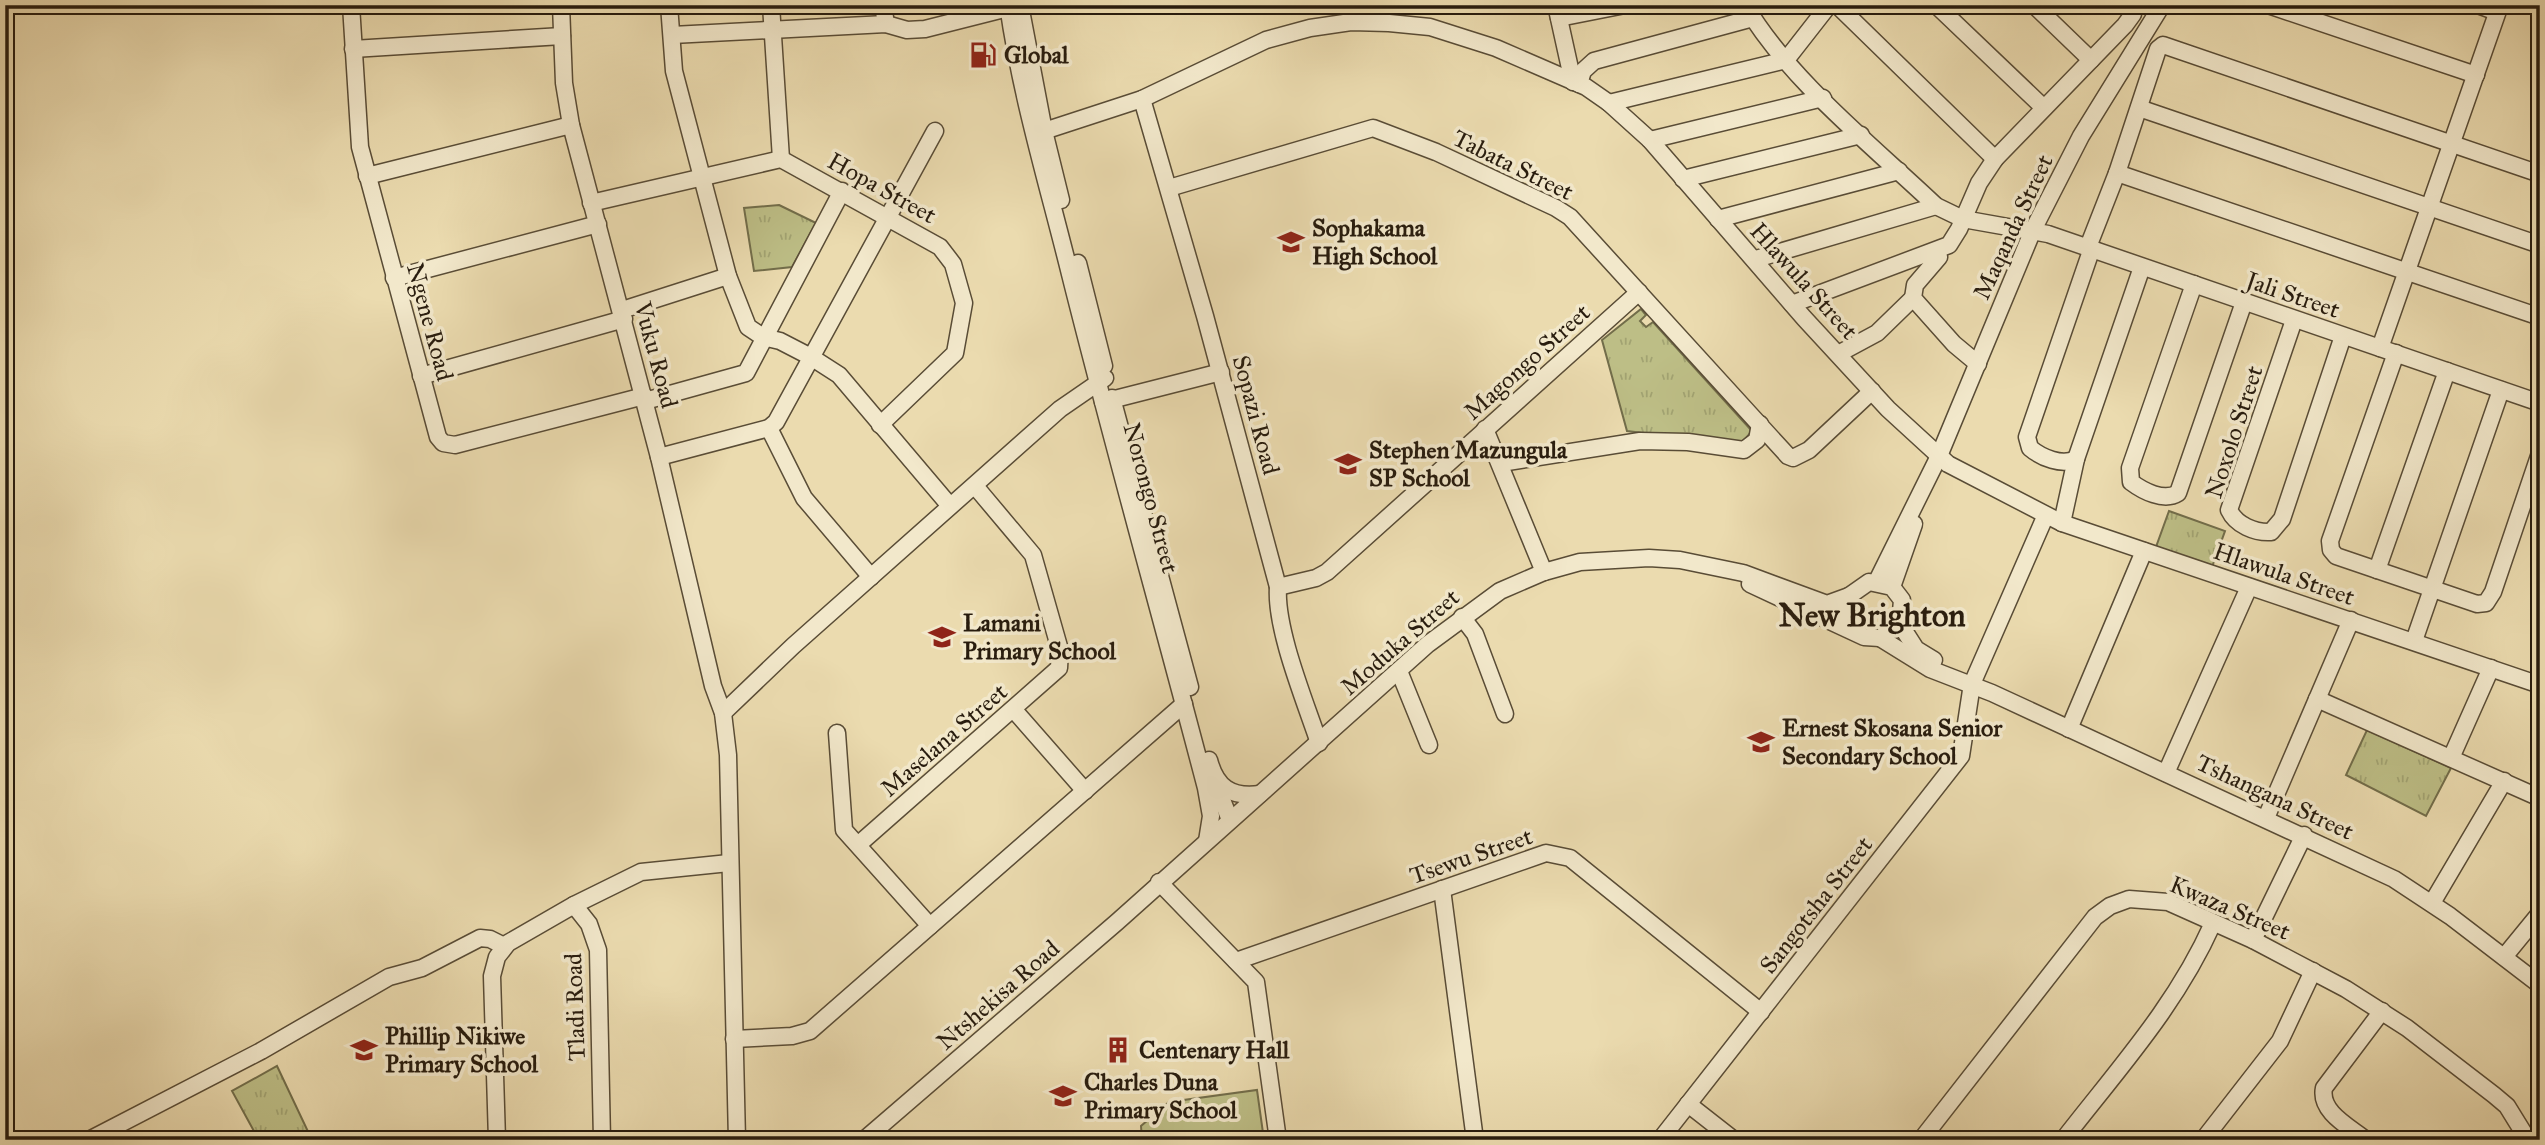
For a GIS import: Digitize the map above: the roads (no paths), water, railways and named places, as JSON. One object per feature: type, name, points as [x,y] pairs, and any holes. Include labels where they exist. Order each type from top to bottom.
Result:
[{"type":"street","name":"Ngene Road","points":[[351,5],[358,132],[367,176],[438,437],[451,445],[741,376],[749,367],[842,191]]},
{"type":"street","name":"Vuku Road","points":[[561,5],[565,91],[571,125],[659,457],[713,686],[723,713],[727,755],[737,1140]]},
{"type":"street","points":[[669,5],[674,71],[728,276],[748,327],[763,337],[780,341],[811,356],[844,379],[950,506]]},
{"type":"street","points":[[591,203],[781,159],[771,5]]},
{"type":"street","points":[[883,5],[886,23]]},
{"type":"street","points":[[1576,83],[1558,12],[1625,5]]},
{"type":"street","points":[[1609,103],[1786,60],[1829,5]]},
{"type":"street","points":[[1837,5],[1995,159]]},
{"type":"street","points":[[1936,5],[2044,108]]},
{"type":"street","points":[[2034,5],[2091,60]]},
{"type":"street","points":[[1792,303],[1937,251],[1952,241],[1979,183],[1995,159],[2131,18],[2132,5]]},
{"type":"street","name":"Maqanda Street","points":[[1884,584],[2033,230],[2081,135],[2162,5]]},
{"type":"street","points":[[2268,5],[2476,75]]},
{"type":"street","points":[[2478,5],[2498,8],[2407,271],[2388,351],[2330,541],[2331,550],[2336,556],[2477,604],[2489,600],[2540,453]]},
{"type":"street","points":[[671,35],[886,23],[907,30],[925,29],[1012,6]]},
{"type":"street","points":[[1012,6],[1044,131],[1046,163]]},
{"type":"street","points":[[1012,6],[1046,163]]},
{"type":"street","points":[[1576,83],[1583,71],[1594,61],[1749,12]]},
{"type":"street","name":"Jali Street","points":[[1749,12],[1786,60],[1823,99],[1936,206],[1963,219],[2033,230],[2090,248],[2540,402]]},
{"type":"street","name":"Hlawula Street","points":[[1044,131],[1142,99],[1266,40],[1310,27],[1351,22],[1430,27],[1496,48],[1576,83],[1609,103],[1650,140],[1872,391],[1939,456],[2045,517],[2540,685]]},
{"type":"street","points":[[353,49],[562,36]]},
{"type":"street","points":[[2077,458],[2063,462],[2042,456],[2030,448],[2027,437],[2158,49],[2166,44],[2540,174]]},
{"type":"street","name":"Sopazi Road","points":[[1142,99],[1170,188],[1221,372],[1278,587],[1279,607],[1293,665],[1319,743]]},
{"type":"street","points":[[1650,140],[1823,99]]},
{"type":"street","points":[[2139,108],[2540,245]]},
{"type":"street","points":[[367,176],[571,125]]},
{"type":"street","name":"Tabata Street","points":[[1170,188],[1373,128],[1436,152],[1570,217],[1760,424],[1780,451],[1793,458],[1809,450],[1872,391]]},
{"type":"street","points":[[659,457],[769,428],[776,422],[934,131]]},
{"type":"street","points":[[1683,179],[1861,135]]},
{"type":"street","name":"Hopa Street","points":[[781,159],[940,247],[954,264],[964,303],[953,358],[880,425]]},
{"type":"street","name":"Norongo Street","points":[[1046,163],[1107,401],[1215,780],[1230,820]]},
{"type":"street","points":[[1718,219],[1899,171]]},
{"type":"street","points":[[2117,173],[2540,317]]},
{"type":"street","points":[[1756,258],[1936,206]]},
{"type":"street","points":[[394,278],[598,224]]},
{"type":"street","points":[[1839,354],[1877,333],[1913,298],[1915,285],[1939,257],[1937,251]]},
{"type":"street","points":[[2062,523],[2077,458],[2142,267]]},
{"type":"street","points":[[421,376],[623,315],[728,276]]},
{"type":"street","points":[[2194,284],[2130,468],[2131,482],[2165,497],[2178,493],[2244,302]]},
{"type":"street","name":"Magongo Street","points":[[1278,587],[1327,572],[1639,292]]},
{"type":"street","points":[[1913,298],[1954,344],[1978,364]]},
{"type":"street","name":"Noxolo Street","points":[[2294,320],[2229,510],[2235,521],[2253,529],[2271,532],[2282,519],[2343,336]]},
{"type":"street","points":[[2378,570],[2447,371]]},
{"type":"street","points":[[1107,401],[1221,372]]},
{"type":"street","points":[[723,713],[950,506],[1060,410],[1102,380]]},
{"type":"street","points":[[2414,641],[2501,390]]},
{"type":"street","name":"Norongo Street","points":[[1107,401],[1123,488],[1184,704],[1210,808],[1207,841]]},
{"type":"street","points":[[1501,463],[1624,443],[1673,441],[1744,450],[1757,440],[1760,424]]},
{"type":"street","points":[[769,428],[804,498],[871,577]]},
{"type":"street","points":[[1485,429],[1544,572]]},
{"type":"street","name":"Maselana Street","points":[[859,844],[1054,675],[1061,654],[1033,555],[975,486]]},
{"type":"street","name":"Sangotsha Street","points":[[1660,1140],[1954,767],[1965,744],[1972,684],[2045,517]]},
{"type":"street","points":[[2069,729],[2144,551]]},
{"type":"street","name":"Moduka Street","points":[[1158,882],[1462,617],[1500,591],[1544,572],[1580,562],[1630,557],[1672,559],[1763,579],[1827,604],[1849,596]]},
{"type":"street","name":"Moduka Street","points":[[1724,569],[1772,595],[1857,633]]},
{"type":"street","points":[[1861,584],[1884,584],[1902,600],[1900,624],[1880,638],[1872,639],[1857,633],[1845,612],[1849,596],[1861,584]]},
{"type":"street","points":[[2166,773],[2249,587]]},
{"type":"street","points":[[1462,617],[1475,634],[1504,714]]},
{"type":"street","points":[[2266,818],[2351,620]]},
{"type":"street","name":"Tshangana Street","points":[[1900,624],[1916,649],[1972,684]]},
{"type":"street","name":"Tshangana Street","points":[[1880,638],[1930,669],[1972,684],[2304,835],[2394,879],[2432,903],[2540,985]]},
{"type":"street","points":[[2451,758],[2491,668]]},
{"type":"street","points":[[1399,671],[1429,745]]},
{"type":"street","points":[[2317,699],[2504,781],[2538,790]]},
{"type":"street","points":[[734,1039],[806,1033],[876,976],[1184,704]]},
{"type":"street","points":[[1014,710],[1085,791]]},
{"type":"street","points":[[837,733],[844,830],[930,926]]},
{"type":"street","points":[[1215,780],[1237,795],[1260,794]]},
{"type":"street","points":[[2432,903],[2504,781]]},
{"type":"street","points":[[2253,940],[2304,835]]},
{"type":"street","name":"Tsewu Street","points":[[1236,961],[1546,853],[1563,855],[1760,1012]]},
{"type":"street","points":[[574,905],[641,872],[729,863]]},
{"type":"street","points":[[1158,882],[1256,982],[1278,1140]]},
{"type":"street","name":"Ntshekisa Road","points":[[864,1140],[1107,931],[1158,882]]},
{"type":"street","points":[[1442,889],[1475,1140]]},
{"type":"street","name":"Kwaza Street","points":[[1921,1140],[2103,910],[2129,899],[2168,902],[2314,971],[2382,1011],[2507,1106],[2528,1140]]},
{"type":"street","name":"Tladi Road","points":[[504,946],[574,905],[589,924],[598,950],[602,1140]]},
{"type":"street","points":[[2504,957],[2540,913]]},
{"type":"street","points":[[2063,1140],[2175,996],[2191,971],[2213,923]]},
{"type":"street","points":[[89,1140],[261,1051],[389,977],[422,968],[480,939],[490,939],[504,946],[497,957],[492,976],[497,1140]]},
{"type":"street","points":[[2203,1140],[2280,1041],[2314,971]]},
{"type":"street","points":[[2366,1140],[2331,1112],[2323,1094],[2382,1011]]},
{"type":"street","points":[[1688,1104],[1734,1140]]},
{"type":"place","name":"Global","points":[[983,55]]},
{"type":"place","name":"Sophakama High School","points":[[1291,242]]},
{"type":"place","name":"Stephen Mazungula SP School","points":[[1348,464]]},
{"type":"place","name":"Lamani Primary School","points":[[942,637]]},
{"type":"place","name":"Ernest Skosana Senior Secondary School","points":[[1761,742]]},
{"type":"place","name":"Phillip Nikiwe Primary School","points":[[364,1050]]},
{"type":"place","name":"Centenary Hall","points":[[1118,1050]]},
{"type":"place","name":"Charles Duna Primary School","points":[[1063,1096]]},
{"type":"district","name":"New Brighton","points":[[1872,615]]}]
